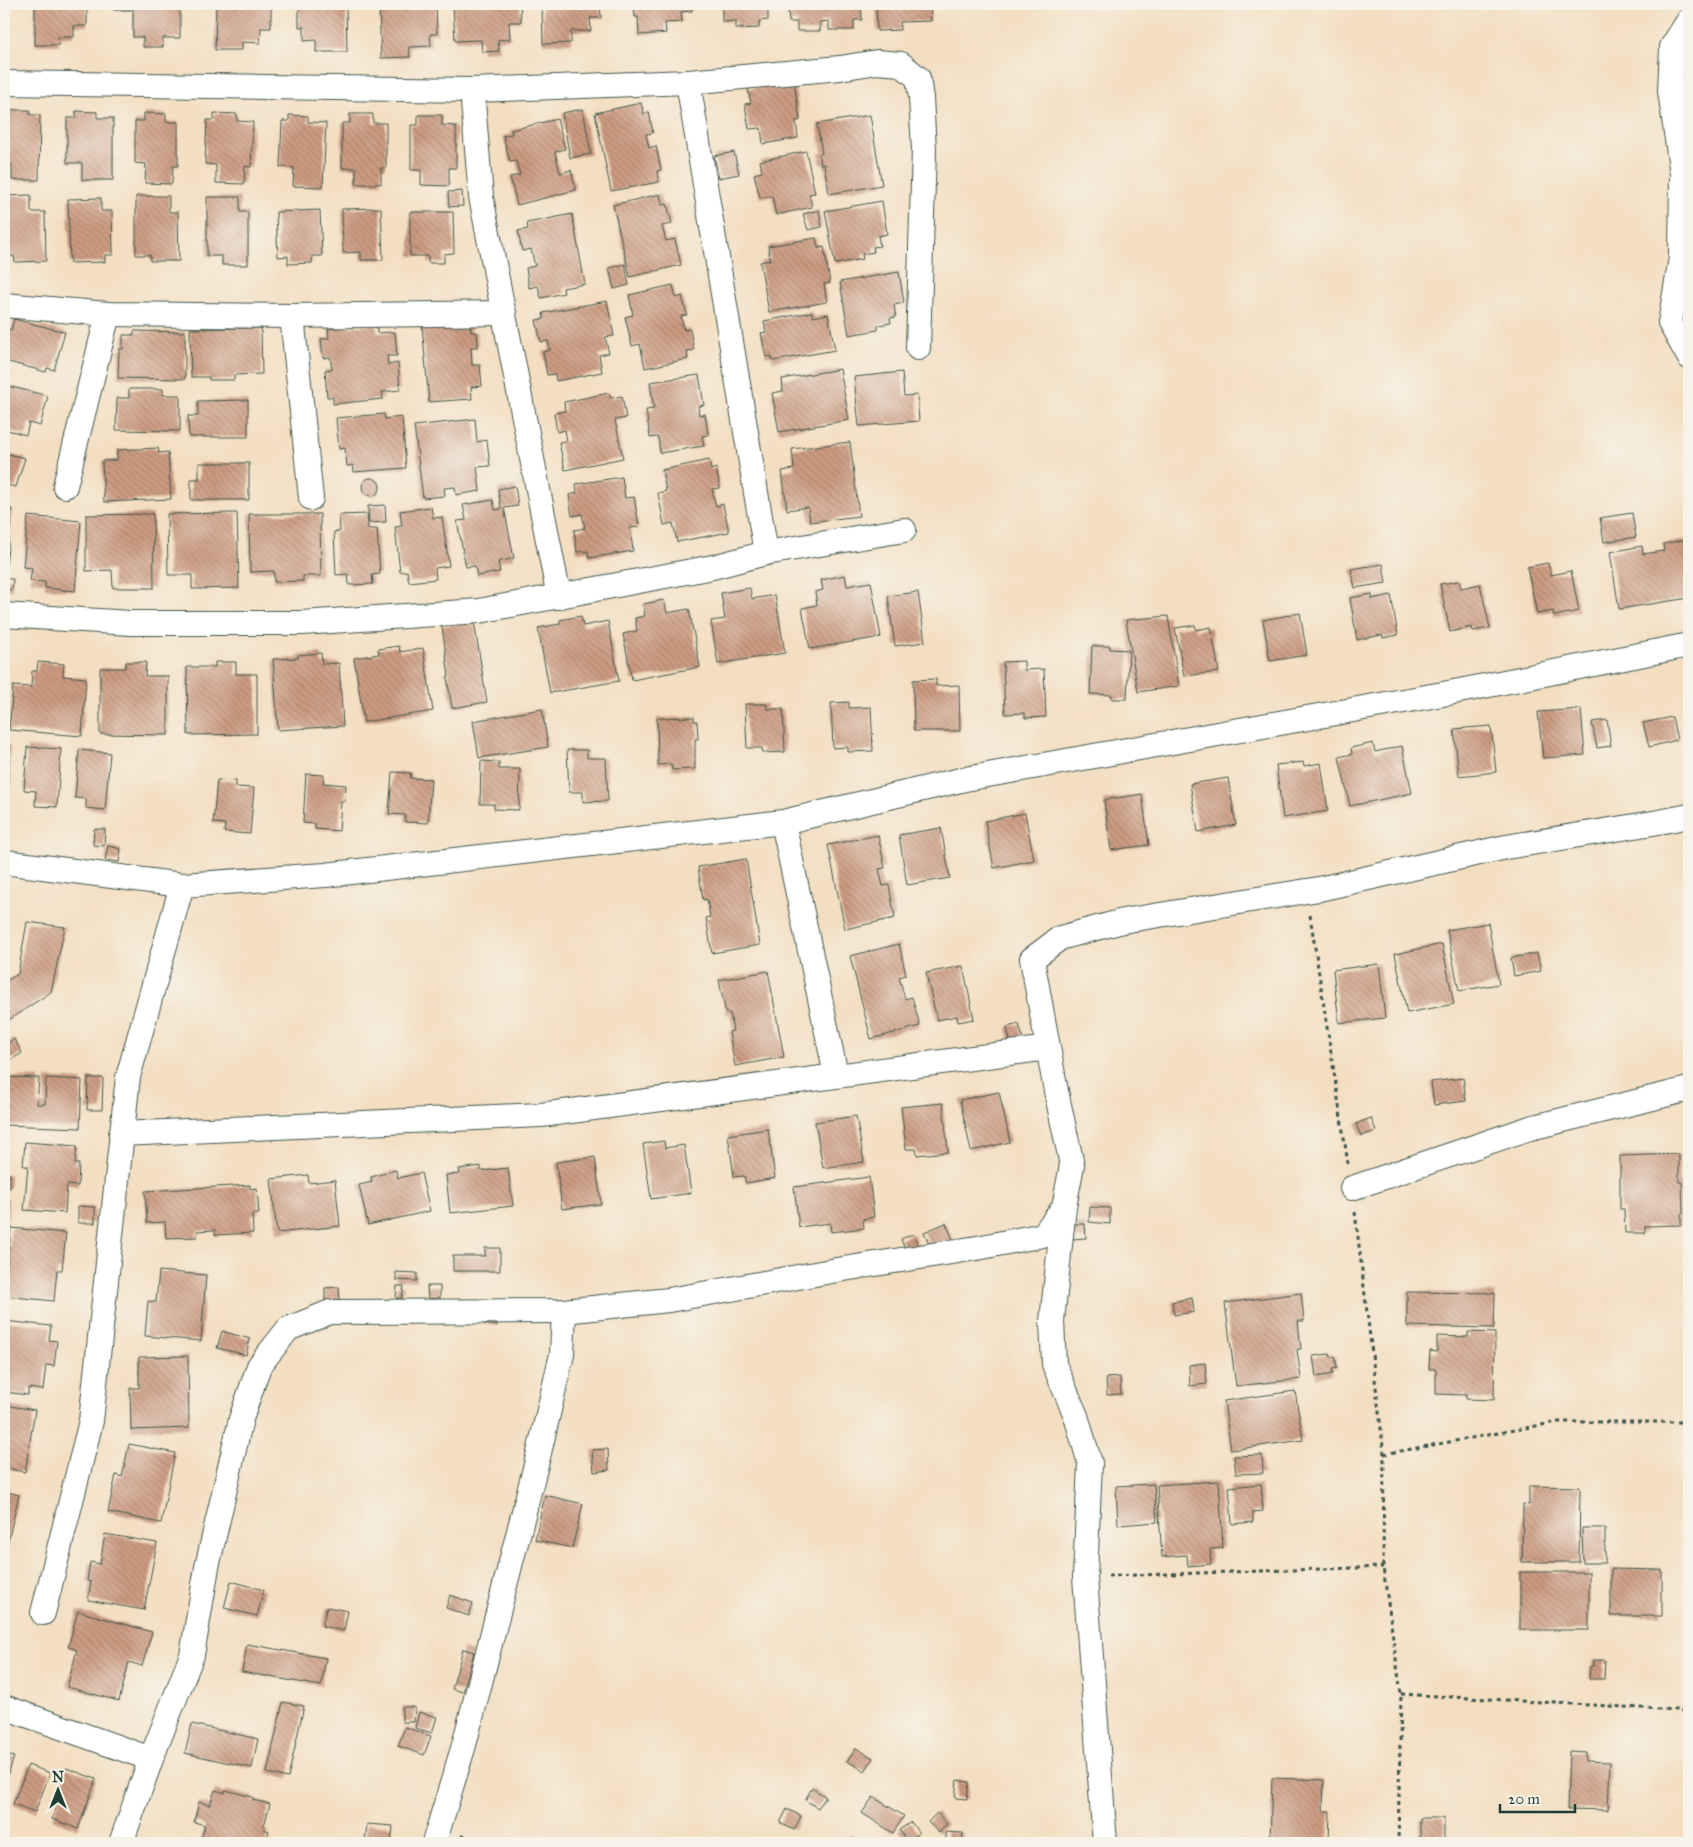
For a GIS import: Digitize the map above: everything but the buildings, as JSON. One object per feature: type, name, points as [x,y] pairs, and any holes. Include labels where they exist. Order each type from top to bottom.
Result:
[{"type":"street","points":[[1689,20],[1672,47],[1670,91],[1682,174],[1682,193],[1681,258],[1670,323],[1689,357]]},
{"type":"street","points":[[4,83],[472,90],[688,82],[840,68],[877,62],[901,64],[918,78],[921,98],[924,149],[918,348]]},
{"type":"street","points":[[688,82],[766,553]]},
{"type":"street","points":[[472,90],[481,197],[560,597]]},
{"type":"street","points":[[4,305],[108,314],[292,316],[504,313]]},
{"type":"street","points":[[65,486],[108,314]]},
{"type":"street","points":[[292,316],[311,498]]},
{"type":"street","points":[[4,615],[130,623],[302,623],[479,611],[713,567],[766,553],[904,530]]},
{"type":"street","points":[[4,862],[182,885],[325,875],[783,822],[965,779],[1454,692],[1689,645]]},
{"type":"street","points":[[1105,1843],[1085,1577],[1090,1463],[1076,1416],[1054,1364],[1052,1321],[1064,1208],[1072,1165],[1032,959],[1060,938],[1123,921],[1306,891],[1506,847],[1689,816]]},
{"type":"street","points":[[783,822],[836,1075]]},
{"type":"street","points":[[43,1614],[91,1421],[128,1077],[182,885]]},
{"type":"street","points":[[122,1134],[541,1115],[1048,1048]]},
{"type":"street","points":[[1352,1188],[1530,1128],[1689,1089]]},
{"type":"street","points":[[121,1843],[151,1759],[192,1656],[207,1567],[241,1418],[259,1366],[288,1329],[330,1312],[564,1311],[669,1300],[837,1270],[977,1248],[1043,1235],[1064,1208]]},
{"type":"street","points":[[435,1838],[464,1745],[539,1453],[562,1354],[564,1311]]},
{"type":"street","points":[[4,1707],[151,1759]]},
{"type":"path","points":[[1306,891],[1352,1188],[1384,1454],[1383,1567],[1401,1694],[1398,1843]]},
{"type":"path","points":[[1384,1454],[1558,1422],[1689,1422]]},
{"type":"path","points":[[1085,1577],[1383,1567]]},
{"type":"path","points":[[1401,1694],[1677,1710],[1689,1714]]},
{"type":"path","points":[[435,1838],[520,1843]]}]
